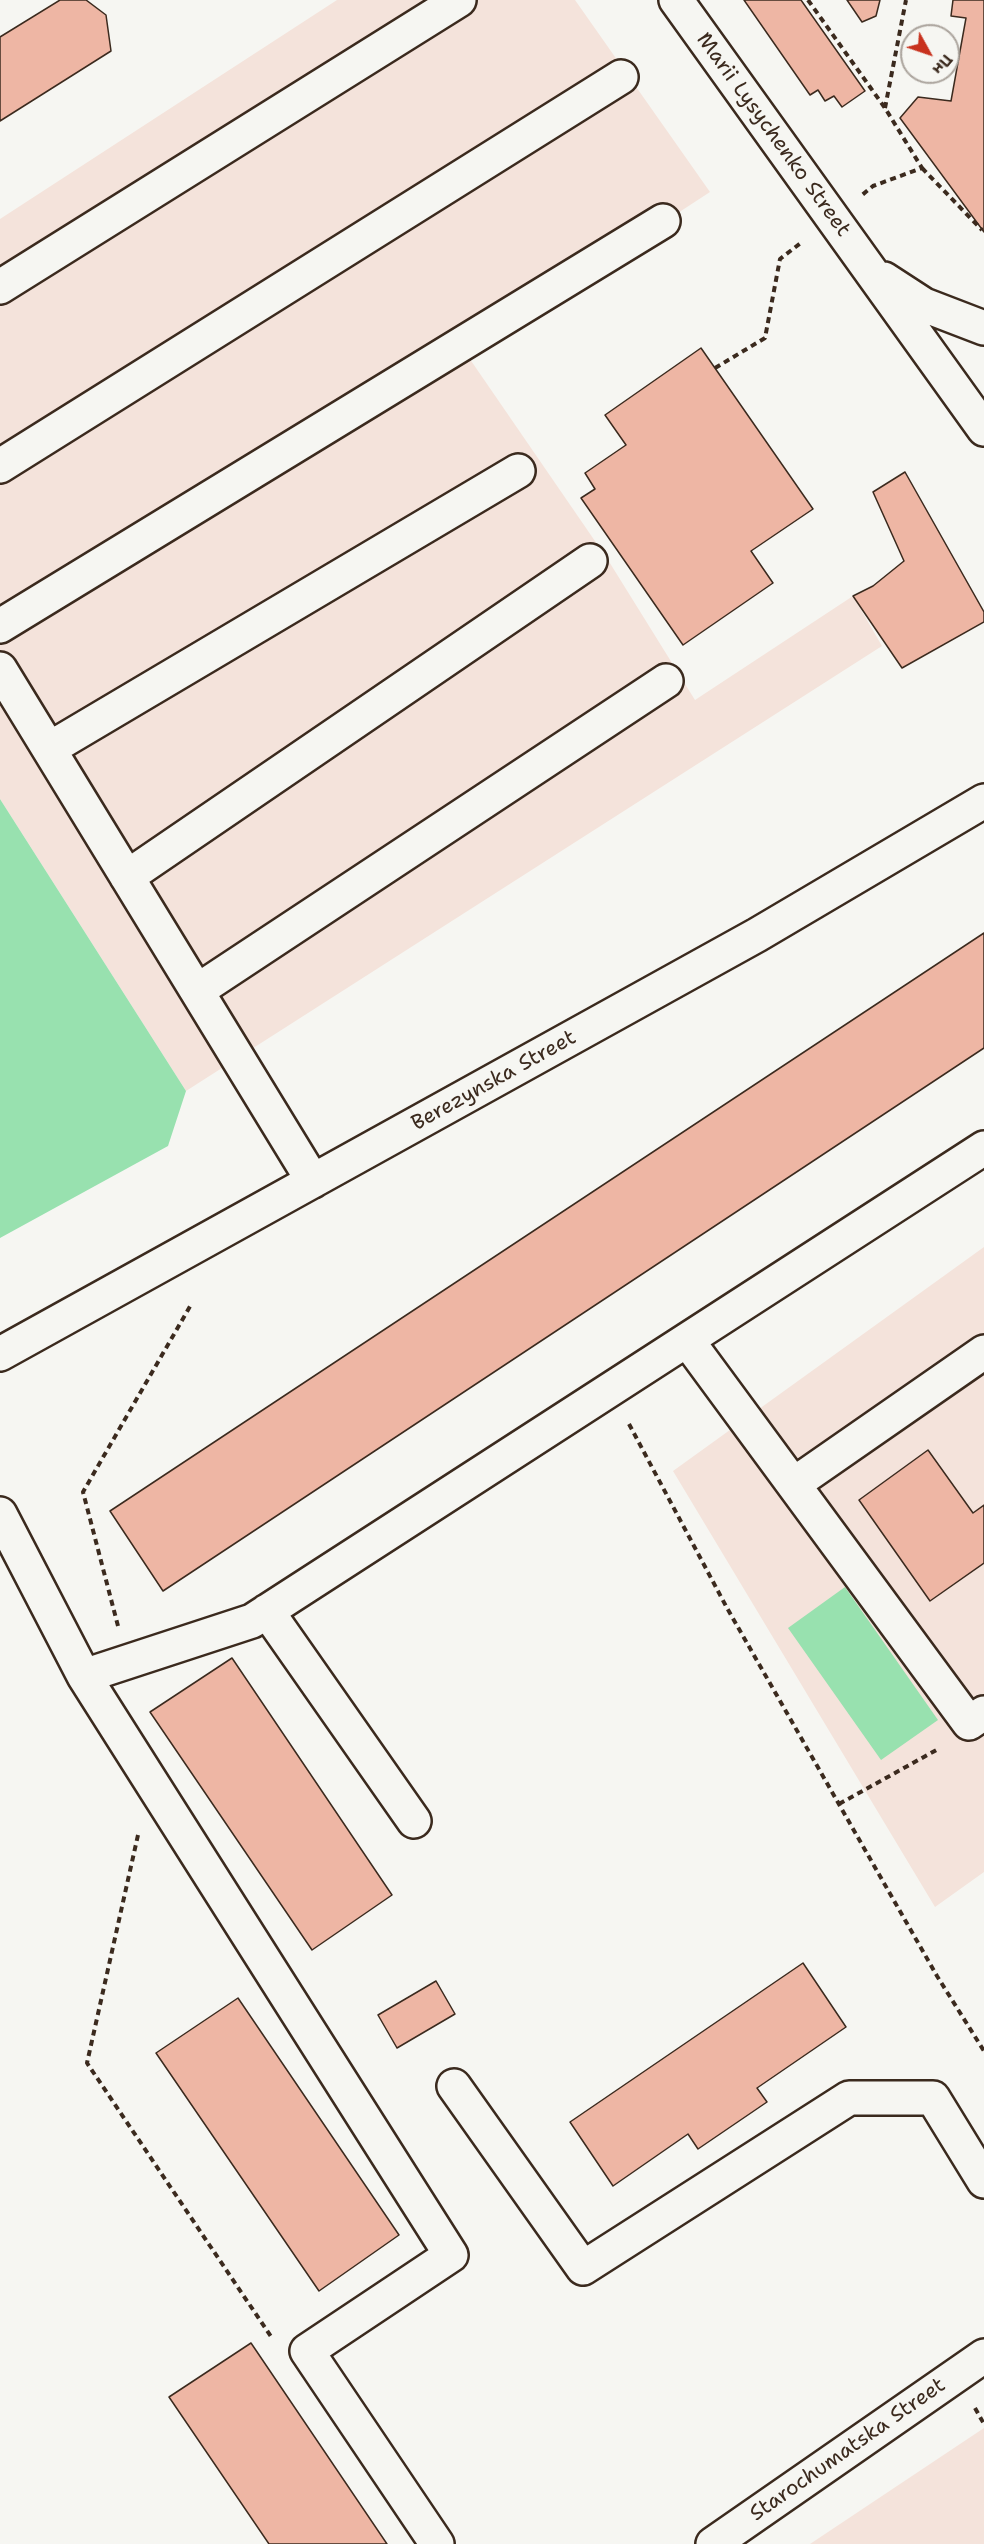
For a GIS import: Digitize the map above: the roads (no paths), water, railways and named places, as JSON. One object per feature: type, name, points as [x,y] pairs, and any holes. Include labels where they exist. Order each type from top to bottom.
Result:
[{"type":"street","points":[[0,287],[459,0]]},
{"type":"street","name":"Marii Lysychenko Street","points":[[676,0],[984,429]]},
{"type":"street","points":[[0,466],[621,77]]},
{"type":"street","points":[[0,626],[663,221]]},
{"type":"street","name":"Marii Lysychenko Street","points":[[869,270],[924,305],[984,328]]},
{"type":"street","points":[[49,750],[518,471]]},
{"type":"street","points":[[127,877],[590,561]]},
{"type":"street","points":[[0,669],[313,1181]]},
{"type":"street","points":[[196,991],[666,681]]},
{"type":"street","name":"Berezynska Street","points":[[0,1354],[758,935],[984,801]]},
{"type":"street","points":[[84,1676],[252,1621],[984,1148]]},
{"type":"street","points":[[687,1340],[794,1484],[977,1718]]},
{"type":"street","points":[[794,1484],[984,1352]]},
{"type":"street","points":[[0,1514],[84,1676],[451,2255],[306,2351],[437,2544]]},
{"type":"street","points":[[267,1611],[414,1821]]},
{"type":"street","points":[[454,2086],[583,2268],[849,2098],[933,2098],[984,2181]]},
{"type":"street","name":"Starochumatska Street","points":[[713,2544],[984,2355]]}]
